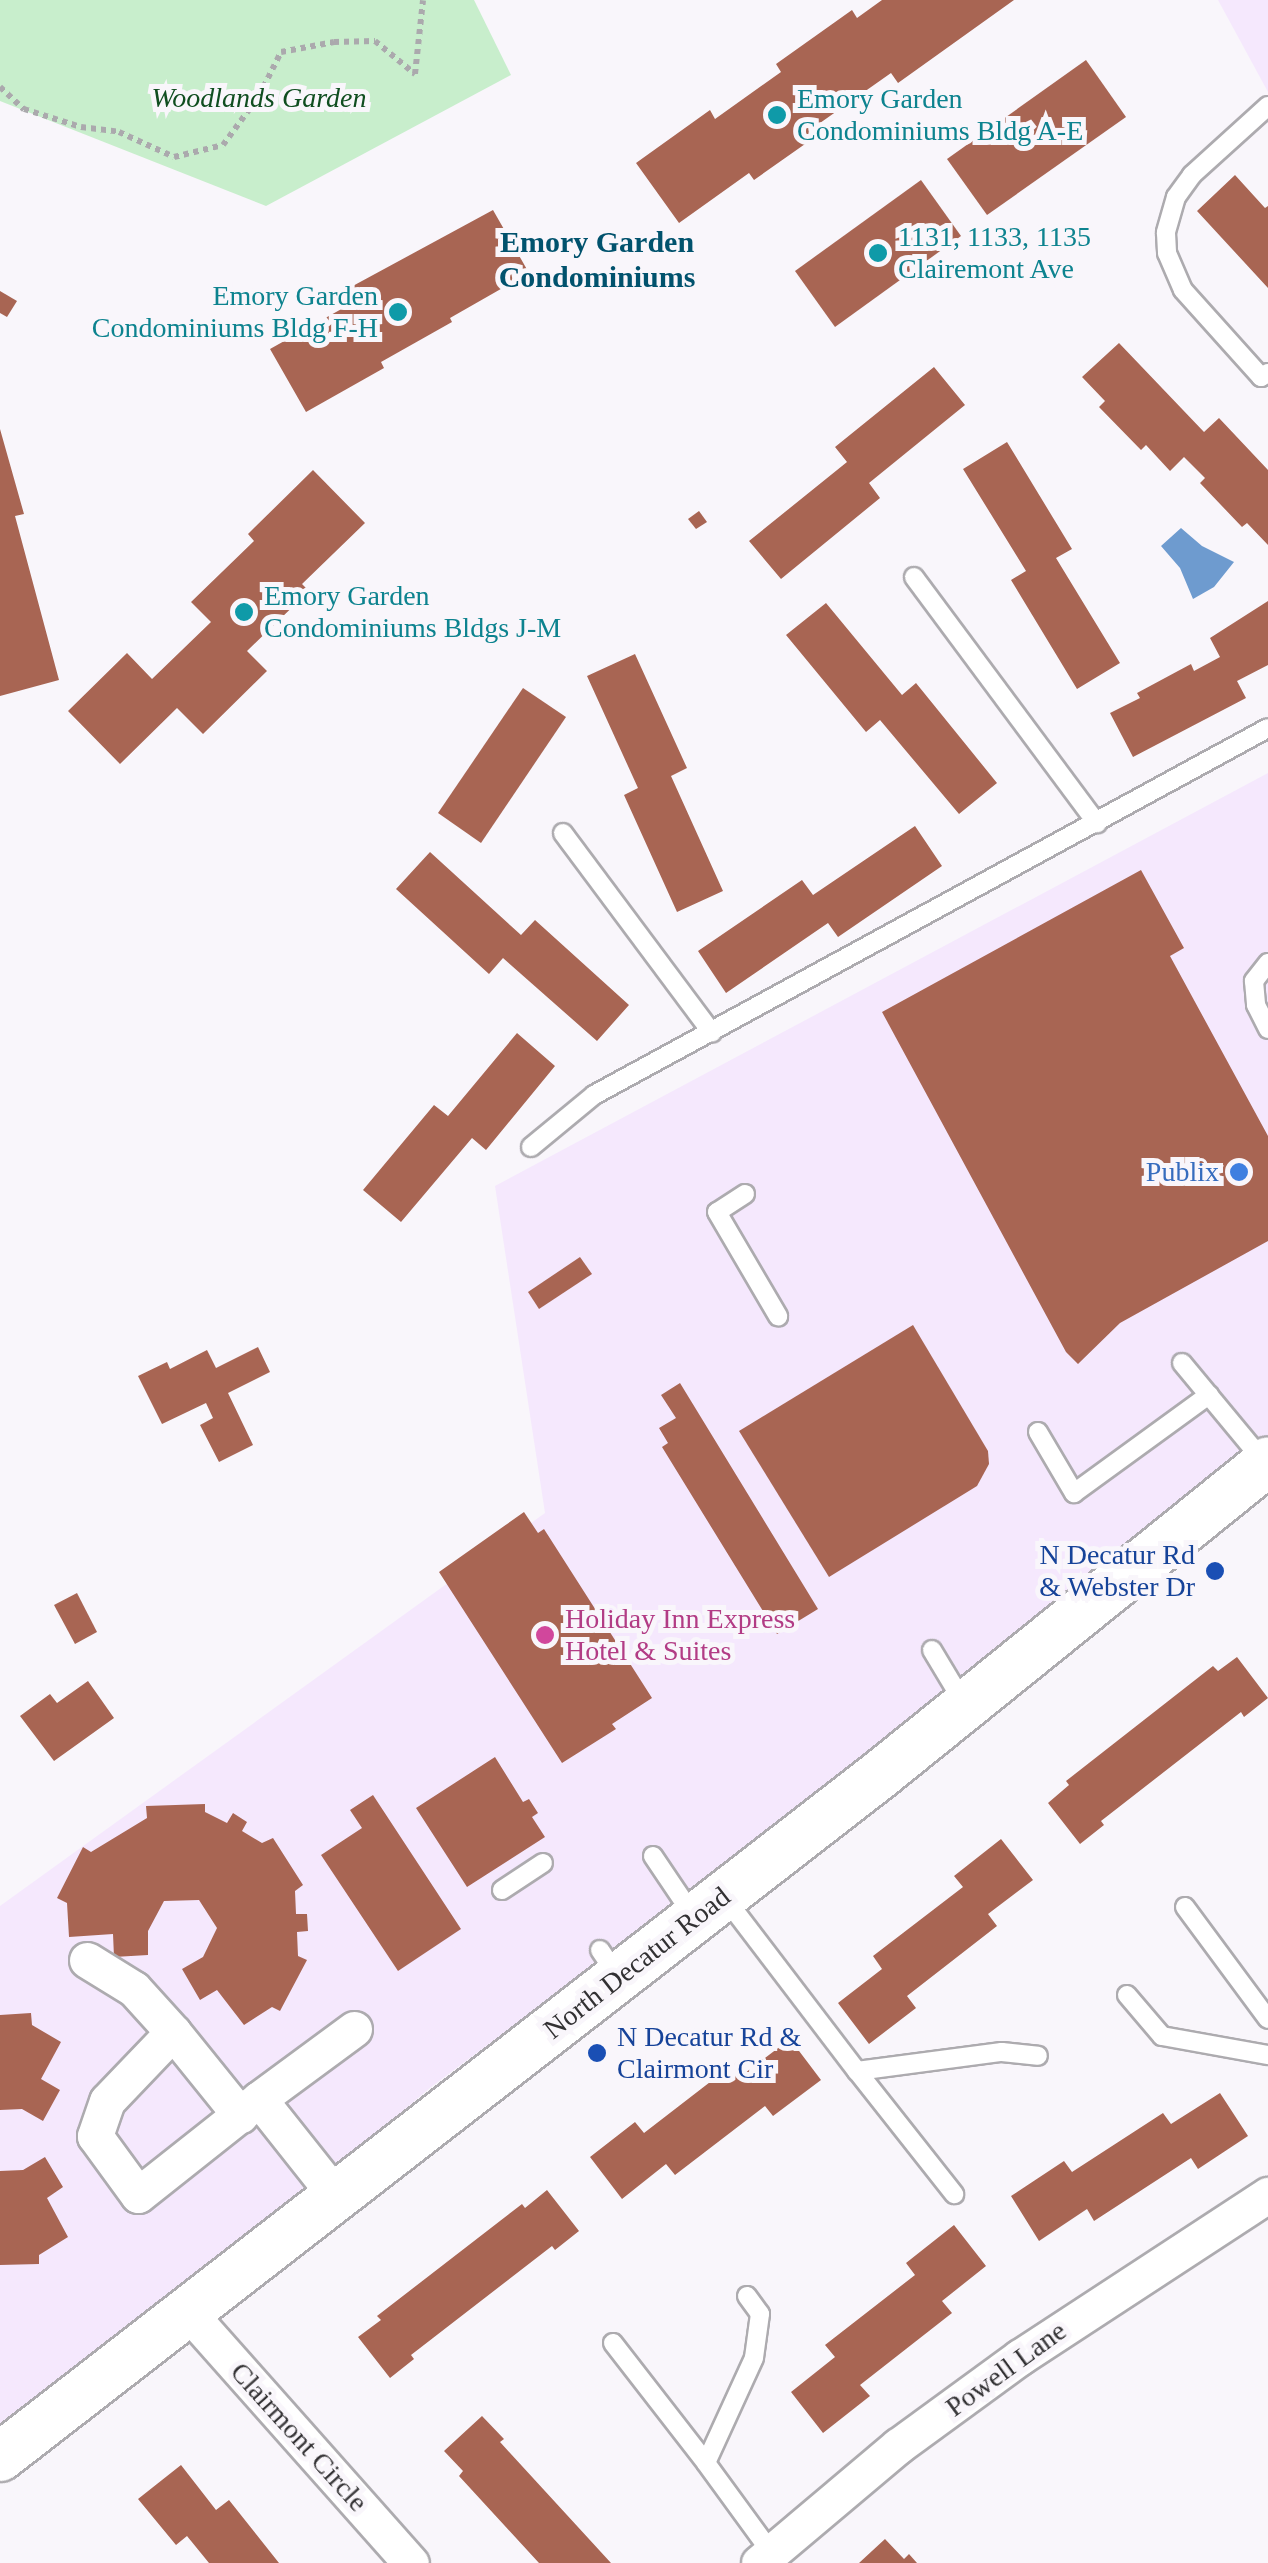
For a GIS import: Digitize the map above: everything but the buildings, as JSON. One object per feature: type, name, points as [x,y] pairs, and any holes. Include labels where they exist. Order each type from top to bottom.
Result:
[{"type":"main road","name":"North Decatur Road","points":[[0,2457],[336,2196],[575,2001],[609,1964],[709,1907],[1267,1464]]},
{"type":"street","points":[[88,1960],[134,1989],[336,2196]]},
{"type":"street","points":[[174,2032],[108,2100],[95,2136],[138,2196],[354,2029]]},
{"type":"street","name":"Powell Lane","points":[[765,2557],[898,2446],[1020,2357],[1268,2195]]},
{"type":"street","name":"Clairmont Circle","points":[[187,2311],[411,2563]]},
{"type":"lane","points":[[1268,106],[1192,176],[1176,197],[1166,233],[1167,253],[1183,290],[1261,377],[1268,373]]},
{"type":"lane","points":[[914,577],[1097,823]]},
{"type":"lane","points":[[531,1147],[574,1107],[1268,728]]},
{"type":"lane","points":[[562,833],[712,1033]]},
{"type":"lane","points":[[1268,964],[1254,980],[1256,1005],[1268,1029]]},
{"type":"lane","points":[[745,1194],[717,1212],[778,1316]]},
{"type":"lane","points":[[1182,1363],[1267,1464]]},
{"type":"lane","points":[[1038,1432],[1074,1493],[1209,1395]]},
{"type":"lane","points":[[932,1650],[965,1705]]},
{"type":"lane","points":[[653,1856],[709,1907],[857,2070],[954,2194]]},
{"type":"lane","points":[[502,1890],[542,1863]]},
{"type":"lane","points":[[1185,1907],[1268,2019]]},
{"type":"lane","points":[[1127,1995],[1162,2036],[1268,2054]]},
{"type":"lane","points":[[857,2070],[1002,2052],[1038,2056]]},
{"type":"lane","points":[[706,2463],[754,2358],[760,2314],[747,2296]]},
{"type":"lane","points":[[613,2343],[706,2463],[765,2557]]},
{"type":"path","points":[[0,87],[24,109],[81,127],[119,132],[174,157],[224,145],[259,96],[282,52],[334,42],[375,41],[415,74],[423,0]]},
{"type":"shaded area","points":[[1218,0],[1268,0],[1268,92]]},
{"type":"shaded area","points":[[1268,773],[1268,1464],[431,2087],[0,2454],[0,1906],[545,1513],[495,1186]]},
{"type":"green space","name":"Woodlands Garden","points":[[0,0],[474,0],[511,75],[266,206],[0,101]]},
{"type":"water","points":[[1181,528],[1202,546],[1234,562],[1214,587],[1193,599],[1180,568],[1161,546]]},
{"type":"place","name":"Emory Garden Condominiums Bldg A-E","points":[[777,115]]},
{"type":"place","name":"1131, 1133, 1135 Clairemont Ave","points":[[878,253]]},
{"type":"place","name":"Emory Garden Condominiums Bldg F-H","points":[[398,312]]},
{"type":"place","name":"Emory Garden Condominiums Bldgs J-M","points":[[244,612]]},
{"type":"place","name":"Publix","points":[[1239,1172]]},
{"type":"place","name":"N Decatur Rd & Webster Dr","points":[[1215,1571]]},
{"type":"place","name":"Holiday Inn Express Hotel & Suites","points":[[545,1635]]},
{"type":"place","name":"N Decatur Rd & Clairmont Cir","points":[[597,2053]]},
{"type":"district","name":"Emory Garden Condominiums","points":[[597,259]]}]
